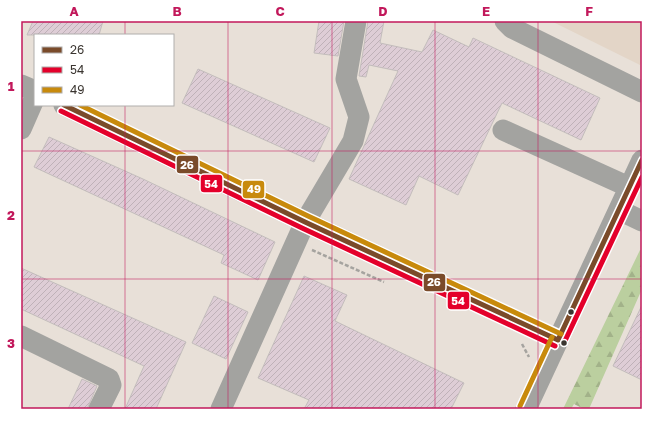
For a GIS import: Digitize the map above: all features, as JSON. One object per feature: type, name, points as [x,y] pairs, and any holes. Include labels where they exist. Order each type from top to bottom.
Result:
[{"type":"street","points":[[221,409],[305,222],[353,141],[359,117],[346,78],[356,21]]},
{"type":"street","points":[[505,21],[512,28],[642,92]]},
{"type":"street","points":[[21,85],[34,91]]},
{"type":"street","points":[[21,129],[34,99]]},
{"type":"street","points":[[66,106],[305,222],[558,340]]},
{"type":"street","points":[[503,130],[629,187]]},
{"type":"street","points":[[526,409],[642,160]]},
{"type":"street","points":[[619,210],[642,221]]},
{"type":"street","points":[[21,336],[109,379],[111,385],[100,409]]},
{"type":"path","points":[[295,243],[390,285]]},
{"type":"path","points":[[521,343],[529,357],[526,364]]},
{"type":"shaded area","points":[[551,21],[642,21],[642,61],[640,65]]},
{"type":"green space","points":[[640,250],[642,250],[642,289],[589,409],[584,409],[574,404],[571,409],[563,409]]},
{"type":"building","points":[[33,21],[103,21],[99,34],[27,35]]},
{"type":"building","points":[[319,21],[344,21],[338,56],[314,53]]},
{"type":"building","points":[[368,21],[384,21],[380,43],[422,52],[433,30],[469,47],[473,38],[600,98],[581,140],[502,103],[458,195],[419,176],[406,205],[349,179],[398,71],[369,65],[366,77],[359,76]]},
{"type":"building","points":[[198,69],[330,128],[314,162],[182,103]]},
{"type":"building","points":[[49,137],[143,179],[275,242],[258,280],[221,263],[224,255],[34,167]]},
{"type":"building","points":[[21,268],[186,342],[156,409],[125,409],[144,366],[21,309]]},
{"type":"building","points":[[304,276],[347,295],[335,321],[464,383],[451,409],[304,409],[309,400],[258,378]]},
{"type":"building","points":[[214,296],[248,312],[226,359],[192,343]]},
{"type":"building","points":[[642,305],[642,380],[613,366]]},
{"type":"building","points":[[82,379],[97,386],[87,409],[68,409]]},
{"type":"transit line","name":"26","points":[[66,106],[305,222],[558,340]]},
{"type":"transit line","name":"49","points":[[82,106],[308,216],[561,334]]},
{"type":"transit line","name":"54","points":[[61,111],[302,228],[555,346]]},
{"type":"transit line","name":"26","points":[[558,340],[642,160]]},
{"type":"transit line","name":"54","points":[[564,343],[642,177]]},
{"type":"transit line","name":"49","points":[[520,406],[552,337]]}]
